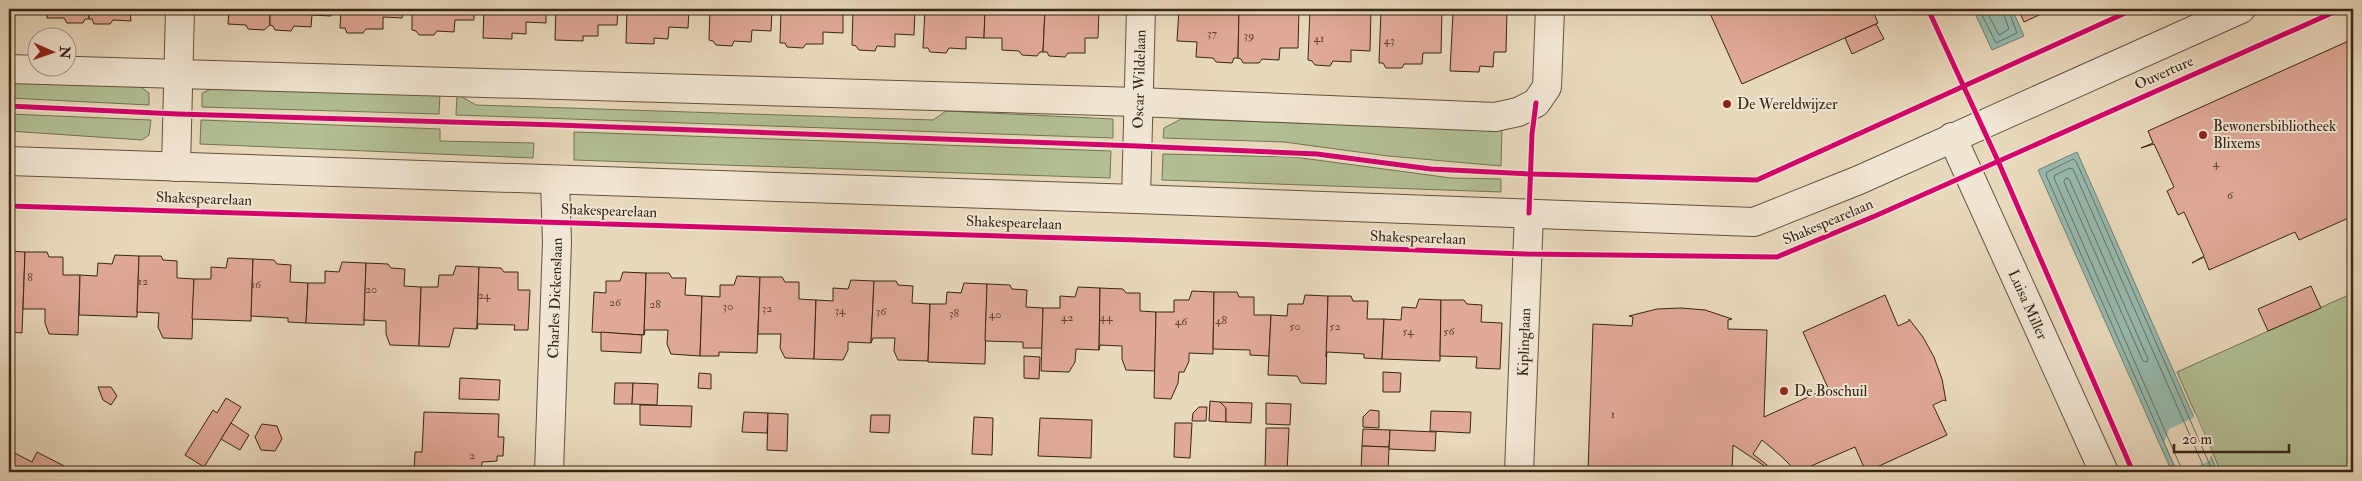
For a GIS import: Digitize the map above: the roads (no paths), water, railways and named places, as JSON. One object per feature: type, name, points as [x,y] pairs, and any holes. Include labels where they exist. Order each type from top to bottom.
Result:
[{"type":"street","points":[[176,167],[180,9]]},
{"type":"street","name":"Oscar Wildelaan","points":[[1136,199],[1141,9]]},
{"type":"street","points":[[9,68],[1138,102],[1494,116],[1518,112],[1536,103],[1547,87],[1550,9]]},
{"type":"street","name":"Ouverture","points":[[1952,137],[2241,9]]},
{"type":"street","name":"Shakespearelaan","points":[[9,162],[1136,199],[1754,222],[1859,180],[1952,137]]},
{"type":"street","name":"Luisa Miller","points":[[1952,137],[2104,472]]},
{"type":"street","name":"Charles Dickenslaan","points":[[549,472],[557,242],[555,181]]},
{"type":"street","name":"Kiplinglaan","points":[[1519,472],[1529,213]]},
{"type":"water","points":[[1973,9],[2012,9],[2024,36],[1992,50]]},
{"type":"water","points":[[2077,152],[2218,472],[2172,472],[2038,170]]},
{"type":"place","name":"De Wereldwijzer","points":[[1727,104]]},
{"type":"place","name":"Bewonersbibliotheek Blixems","points":[[2203,135]]},
{"type":"place","name":"De Boschuil","points":[[1784,391]]}]
